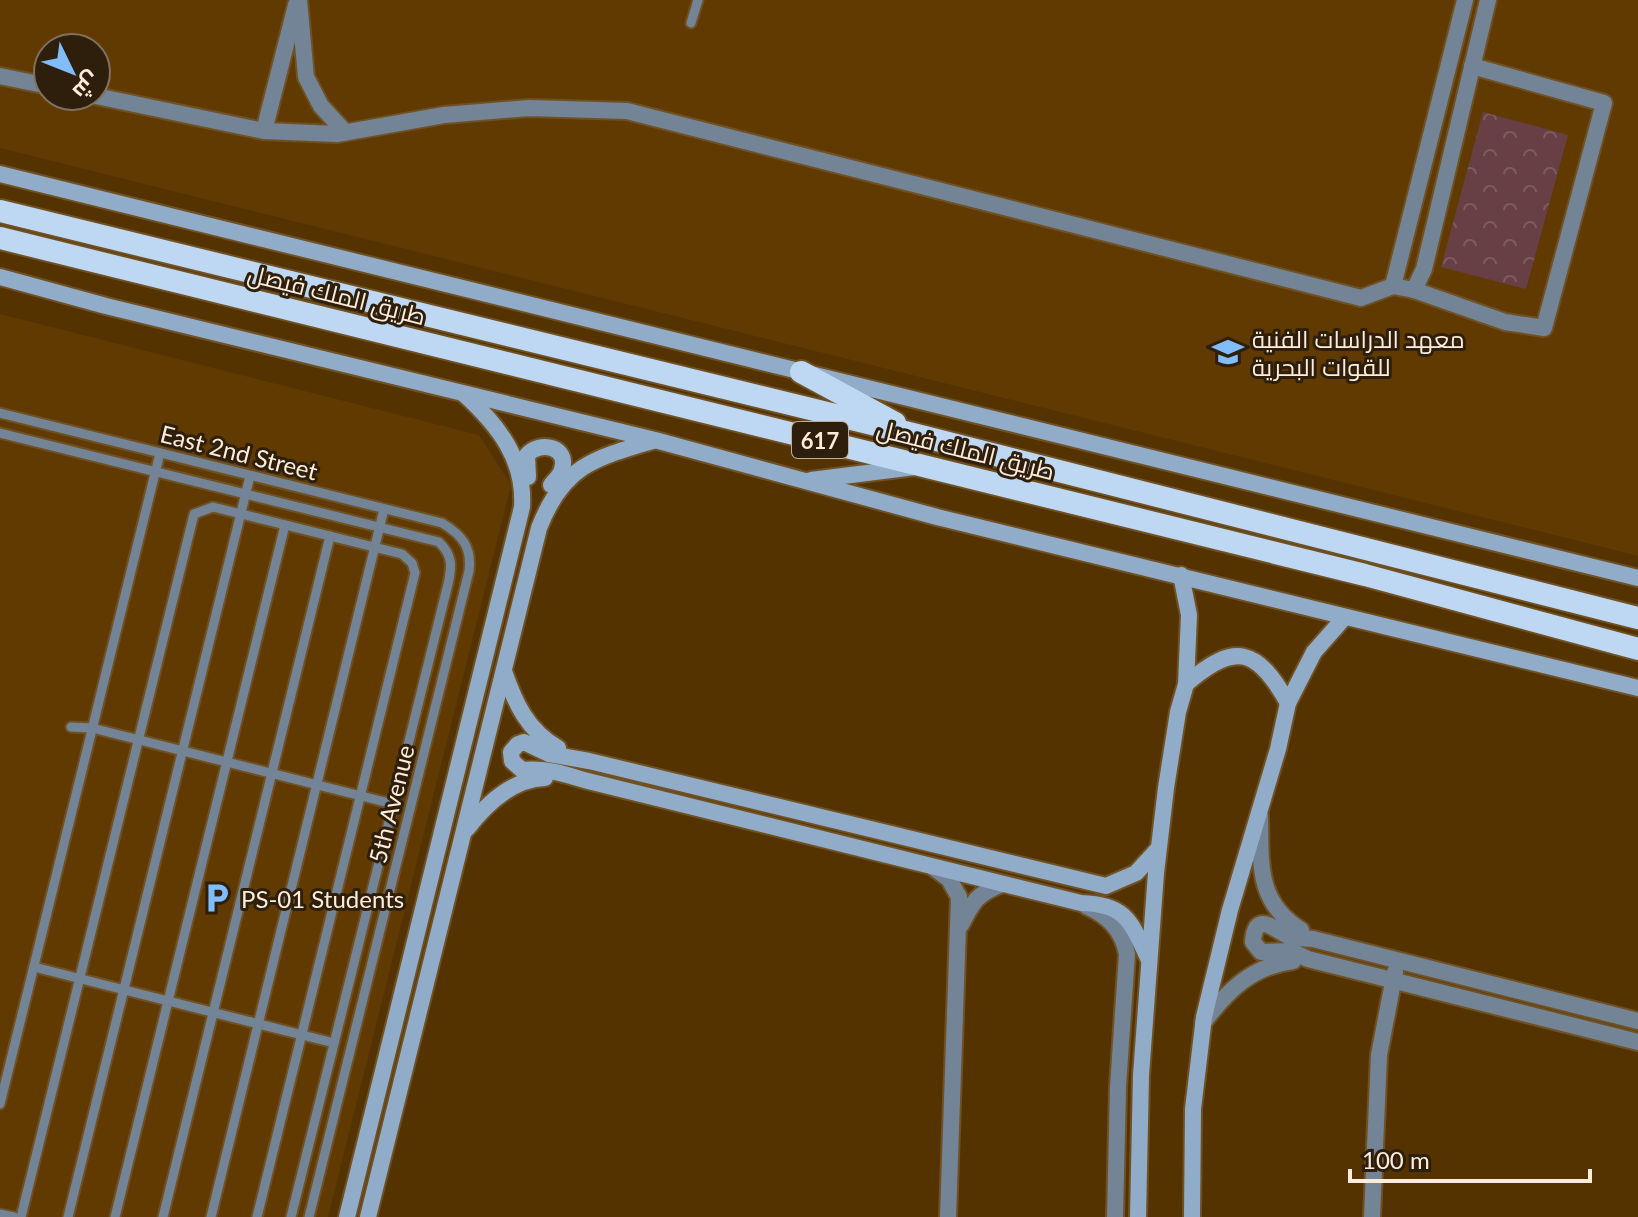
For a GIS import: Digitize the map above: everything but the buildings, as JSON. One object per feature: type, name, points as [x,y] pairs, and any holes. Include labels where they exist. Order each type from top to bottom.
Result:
[{"type":"highway","name":"طريق الملك فيصل","points":[[0,211],[913,434],[1638,618]]},
{"type":"highway","name":"طريق الملك فيصل","points":[[0,238],[1365,575],[1638,649]]},
{"type":"highway","points":[[801,372],[913,434]]},
{"type":"main road","points":[[0,174],[1638,578]]},
{"type":"main road","points":[[0,277],[106,306],[655,440],[937,517],[1638,688]]},
{"type":"main road","points":[[463,392],[486,414],[514,455],[522,491],[519,523]]},
{"type":"main road","points":[[539,528],[555,495],[578,470],[606,455],[655,440]]},
{"type":"main road","points":[[347,1217],[529,487],[527,455],[537,448],[548,446],[558,452],[563,464],[562,472],[543,498],[539,528],[368,1217]]},
{"type":"main road","points":[[801,481],[926,466]]},
{"type":"main road","points":[[1138,1217],[1141,1075],[1148,958],[1158,849],[1173,743],[1186,684],[1189,615],[1181,575]]},
{"type":"main road","points":[[1192,1217],[1193,1109],[1203,1023],[1230,910],[1278,749],[1288,703],[1314,652],[1344,618]]},
{"type":"main road","points":[[1186,684],[1204,668],[1222,658],[1239,655],[1263,666],[1288,703]]},
{"type":"main road","points":[[504,670],[519,709],[535,731],[560,749],[589,761]]},
{"type":"main road","points":[[1148,958],[1134,929],[1116,909],[1102,903],[1081,903],[1002,884],[553,770],[518,768],[512,761],[511,752],[524,742],[549,754],[589,761],[1096,885],[1122,882],[1136,873],[1158,849]]},
{"type":"main road","points":[[463,833],[487,805],[518,784],[534,778],[584,780]]},
{"type":"street","points":[[264,131],[298,0]]},
{"type":"street","points":[[298,0],[306,77],[321,106],[345,132]]},
{"type":"street","points":[[1393,286],[1465,0]]},
{"type":"street","points":[[1414,290],[1424,269],[1488,0]]},
{"type":"street","points":[[112,99],[264,131],[345,132],[458,113],[529,108],[627,111],[1361,298],[1393,286],[1414,290],[1505,322],[1544,328],[1604,103],[1472,66]]},
{"type":"street","points":[[0,76],[32,83]]},
{"type":"street","points":[[1260,807],[1260,868],[1263,882],[1287,922],[1313,939]]},
{"type":"street","points":[[932,866],[949,879],[959,897],[948,1217]]},
{"type":"street","points":[[960,926],[972,901],[1002,884]]},
{"type":"street","points":[[1081,903],[1105,915],[1124,940],[1127,954],[1118,1087],[1115,1217]]},
{"type":"street","points":[[1638,1021],[1313,939],[1286,935],[1271,924],[1256,929],[1253,936],[1253,942],[1261,952],[1291,951],[1308,959],[1638,1042]]},
{"type":"street","points":[[1308,959],[1313,939]]},
{"type":"street","points":[[1203,1023],[1245,977],[1276,963],[1308,959]]},
{"type":"street","points":[[1372,1217],[1379,1055],[1397,960]]},
{"type":"lane","points":[[691,23],[698,0]]},
{"type":"lane","name":"East 2nd Street","points":[[0,413],[442,523],[463,540]]},
{"type":"lane","name":"East 2nd Street","points":[[0,433],[439,542],[451,556]]},
{"type":"lane","points":[[0,1104],[160,453]]},
{"type":"lane","points":[[68,1217],[250,476]]},
{"type":"lane","points":[[21,1217],[194,514],[213,507],[402,554],[412,563],[415,573],[257,1217]]},
{"type":"lane","points":[[211,1217],[384,509]]},
{"type":"lane","points":[[115,1217],[285,525]]},
{"type":"lane","points":[[163,1217],[330,536]]},
{"type":"lane","name":"5th Avenue","points":[[309,1217],[469,571],[471,559],[463,540]]},
{"type":"lane","name":"5th Avenue","points":[[291,1217],[448,584],[451,556]]},
{"type":"lane","points":[[71,727],[92,728],[393,804]]},
{"type":"lane","points":[[34,967],[334,1043]]},
{"type":"lane","points":[[0,1214],[14,1217]]},
{"type":"shaded area","name":"معهد الدراسات الفنية للقوات البحرية","points":[[0,0],[1638,0],[1638,556],[0,148]]},
{"type":"shaded area","points":[[0,314],[479,435],[511,485],[328,1217],[0,1217]]},
{"type":"green space","points":[[1483,112],[1568,135],[1526,289],[1441,267]]},
{"type":"place","name":"معهد الدراسات الفنية للقوات البحرية","points":[[1228,352]]},
{"type":"place","name":"PS-01 Students","points":[[217,898]]}]
